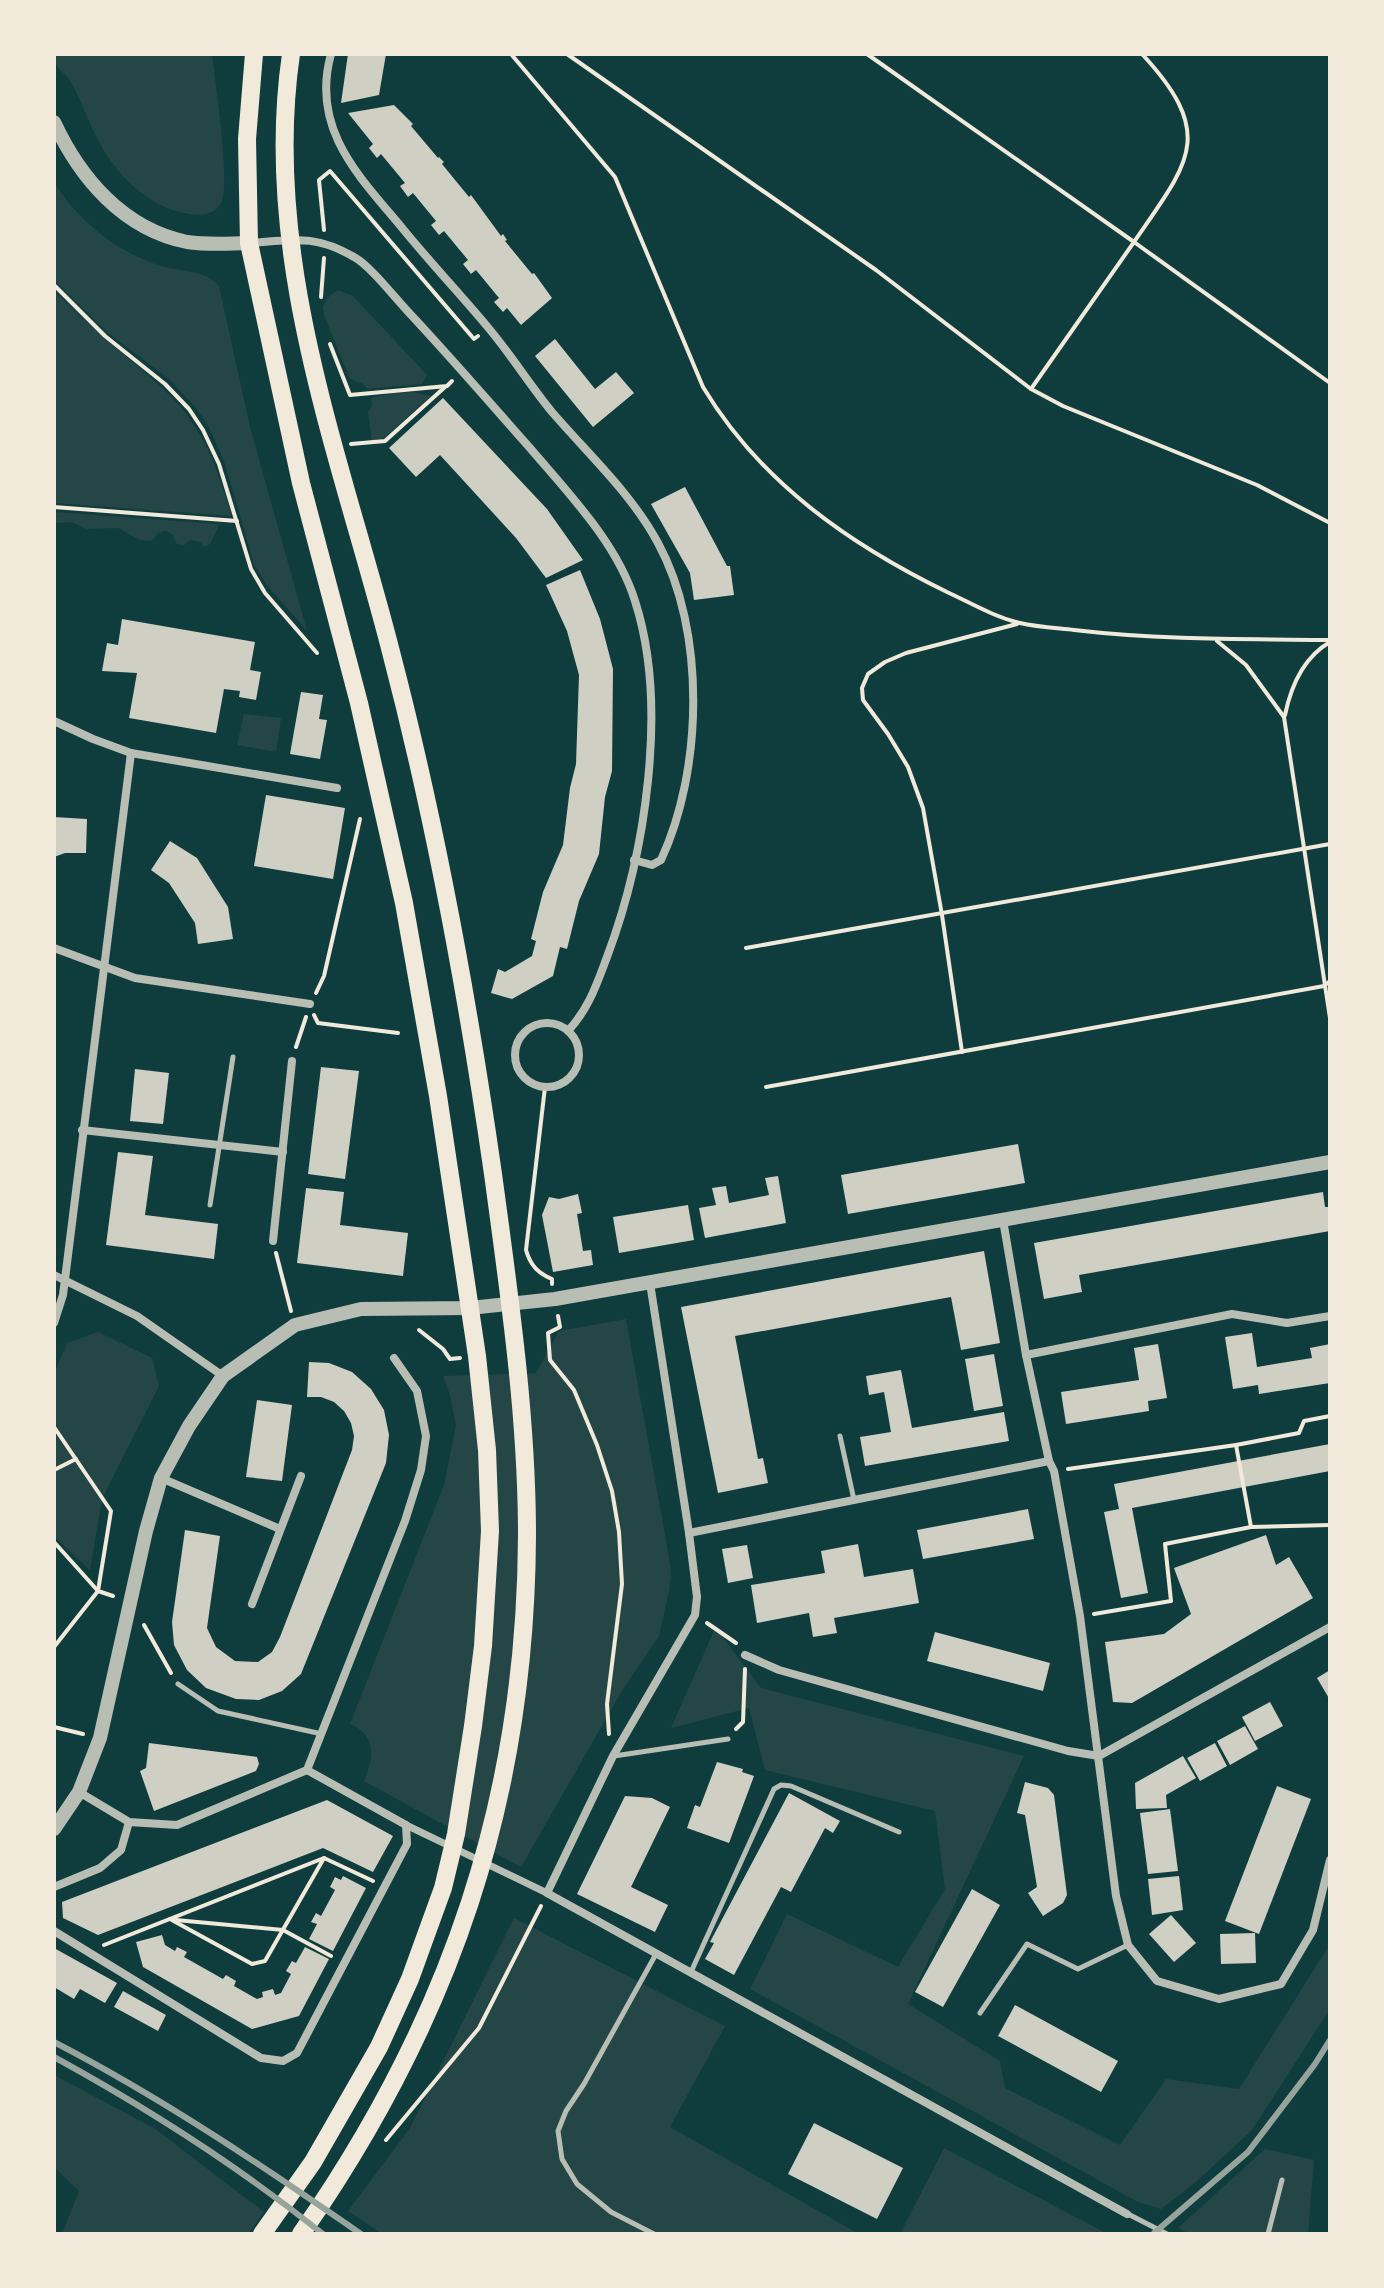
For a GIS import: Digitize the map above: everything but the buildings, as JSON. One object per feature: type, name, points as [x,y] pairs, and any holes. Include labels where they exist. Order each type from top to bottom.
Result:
[{"type":"main road","points":[[254,54],[247,139],[249,243],[301,483],[352,673],[401,889],[438,1096],[470,1308],[482,1401],[490,1531],[483,1646],[456,1834],[443,1888],[410,1979],[379,2047],[331,2133],[262,2234]]},
{"type":"main road","points":[[291,54],[284,182],[301,310],[334,445],[393,657],[440,870],[478,1065],[509,1305],[525,1479],[526,1586],[510,1741],[486,1851],[469,1909],[429,2013],[356,2150],[301,2234]]},
{"type":"street","points":[[331,54],[326,81],[328,104],[345,158],[637,511],[657,541],[678,589],[687,632],[692,692],[686,778],[682,802],[661,860],[652,865],[634,860]]},
{"type":"street","points":[[54,122],[64,144],[102,195],[129,217],[162,235],[189,242],[319,240],[358,258],[463,371],[587,517],[626,577],[636,602],[649,668],[651,723],[647,781],[619,925],[589,1006],[568,1031]]},
{"type":"street","points":[[54,721],[131,753],[337,788]]},
{"type":"street","points":[[54,1323],[61,1305],[65,1279],[131,753]]},
{"type":"street","points":[[54,948],[135,978],[310,1004]]},
{"type":"street","points":[[548,1023],[568,1031],[578,1047],[577,1065],[566,1080],[545,1087],[535,1084],[518,1070],[516,1048],[520,1038],[537,1024],[548,1023]]},
{"type":"street","points":[[273,1241],[292,1061]]},
{"type":"street","points":[[82,1130],[283,1152]]},
{"type":"street","points":[[54,1829],[79,1792],[100,1738],[146,1531],[161,1478],[189,1426],[223,1376],[295,1325],[361,1309],[470,1308],[555,1299],[1330,1162]]},
{"type":"street","points":[[1003,1220],[1026,1355],[1049,1461],[1054,1471],[1080,1616],[1116,1896],[1128,1945],[1157,1981],[1219,1999],[1281,1984],[1313,1930],[1330,1860]]},
{"type":"street","points":[[54,1275],[137,1316],[223,1376]]},
{"type":"street","points":[[547,1893],[613,1756],[695,1615],[697,1597],[689,1533],[650,1283]]},
{"type":"street","points":[[1026,1355],[1232,1314],[1287,1323],[1330,1316]]},
{"type":"street","points":[[79,1792],[129,1822],[177,1825],[307,1770],[405,1521],[421,1470],[426,1436],[417,1391],[394,1358]]},
{"type":"street","points":[[689,1533],[1049,1461]]},
{"type":"street","points":[[252,1604],[301,1476]]},
{"type":"street","points":[[161,1478],[280,1529]]},
{"type":"street","points":[[745,1655],[779,1670],[1068,1751],[1099,1756],[1330,1627]]},
{"type":"street","points":[[307,1770],[406,1825],[547,1893],[1127,2214]]},
{"type":"street","points":[[54,1887],[100,1868],[121,1850],[129,1822]]},
{"type":"street","points":[[54,1931],[261,2058],[283,2061],[297,2053],[386,1887],[407,1844],[406,1825]]},
{"type":"lane","points":[[210,1205],[233,1057]]},
{"type":"lane","points":[[840,1436],[854,1500]]},
{"type":"lane","points":[[178,1684],[218,1711],[323,1734]]},
{"type":"lane","points":[[613,1756],[728,1739]]},
{"type":"lane","points":[[691,1972],[774,1789],[781,1785],[791,1786],[899,1832]]},
{"type":"lane","points":[[980,2013],[1027,1944],[1078,1969],[1128,1945]]},
{"type":"lane","points":[[654,2234],[611,2212],[577,2184],[562,2159],[558,2131],[566,2111],[656,1954]]},
{"type":"lane","points":[[1268,2234],[1282,2180]]},
{"type":"lane","points":[[1127,2214],[1167,2234]]},
{"type":"path","points":[[511,54],[615,177],[703,387],[729,427],[753,456],[833,526],[877,556],[994,615],[1020,623],[1126,636],[1330,641]]},
{"type":"path","points":[[567,54],[876,270],[1031,389],[1063,406],[1245,480],[1330,523]]},
{"type":"path","points":[[867,54],[1330,383]]},
{"type":"path","points":[[1031,389],[1181,171],[1189,141],[1188,128],[1179,102],[1160,73],[1142,54]]},
{"type":"path","points":[[301,310],[320,308],[325,243],[319,180],[330,171],[474,339],[488,328]]},
{"type":"path","points":[[54,285],[105,336],[165,384],[189,409],[219,464],[245,553],[259,584],[317,653]]},
{"type":"path","points":[[328,338],[350,395],[447,386]]},
{"type":"path","points":[[334,445],[385,441],[463,371]]},
{"type":"path","points":[[54,507],[237,521]]},
{"type":"path","points":[[962,1052],[923,808],[908,767],[863,700],[864,680],[875,668],[906,653],[1020,623]]},
{"type":"path","points":[[1215,639],[1246,665],[1284,717]]},
{"type":"path","points":[[1330,641],[1314,654],[1294,683],[1284,717],[1330,1018]]},
{"type":"path","points":[[292,1061],[310,1004],[324,976],[360,819]]},
{"type":"path","points":[[746,948],[1330,844]]},
{"type":"path","points":[[766,1087],[1324,986],[1330,981]]},
{"type":"path","points":[[310,1004],[318,1023],[398,1033]]},
{"type":"path","points":[[545,1087],[526,1250],[529,1262],[542,1275],[552,1279],[560,1327],[548,1333],[550,1360],[574,1390],[612,1491],[623,1561],[619,1619],[607,1704],[613,1756]]},
{"type":"path","points":[[273,1241],[295,1325]]},
{"type":"path","points":[[1054,1471],[1299,1433],[1304,1421],[1330,1416]]},
{"type":"path","points":[[54,1427],[111,1511],[98,1591],[54,1647]]},
{"type":"path","points":[[1236,1445],[1251,1527]]},
{"type":"path","points":[[54,1470],[76,1459]]},
{"type":"path","points":[[1080,1616],[1171,1601],[1165,1544],[1251,1527],[1330,1525]]},
{"type":"path","points":[[695,1615],[733,1640],[745,1655],[743,1722],[728,1739]]},
{"type":"path","points":[[54,1727],[100,1738]]},
{"type":"path","points":[[89,1951],[324,1858],[386,1887]]},
{"type":"path","points":[[170,1919],[252,1964],[265,1961],[324,1858]]},
{"type":"path","points":[[382,2144],[479,2028],[547,1893]]},
{"type":"path","points":[[170,1919],[283,1930],[344,1963]]},
{"type":"shaded area","points":[[54,54],[212,54],[224,173],[222,201],[217,209],[200,215],[174,210],[133,186],[102,148],[72,84],[56,64]]},
{"type":"shaded area","points":[[54,182],[75,210],[114,244],[161,266],[206,277],[219,286],[250,427],[307,631],[266,584],[254,564],[225,464],[210,429],[197,409],[169,379],[108,333],[54,280]]},
{"type":"shaded area","points":[[338,290],[353,296],[427,375],[422,384],[368,389],[350,379],[324,315],[327,298]]},
{"type":"shaded area","points":[[54,291],[174,399],[211,455],[231,516],[54,503]]},
{"type":"shaded area","points":[[412,392],[431,396],[385,437],[372,441],[368,412],[372,406],[371,398]]},
{"type":"shaded area","points":[[54,512],[225,524],[219,525],[210,544],[204,547],[201,542],[190,540],[184,545],[177,544],[172,534],[166,531],[158,533],[152,541],[140,540],[118,528],[87,529],[71,522],[54,523]]},
{"type":"shaded area","points":[[244,714],[281,718],[276,752],[237,745]]},
{"type":"shaded area","points":[[626,1319],[666,1540],[671,1572],[669,1591],[659,1636],[623,1689],[521,1867],[364,1781],[371,1748],[365,1734],[350,1724],[444,1485],[456,1425],[443,1376],[536,1373],[559,1331]]},
{"type":"shaded area","points":[[98,1332],[152,1358],[159,1386],[102,1499],[90,1570],[54,1536],[54,1374],[67,1343]]},
{"type":"shaded area","points":[[714,1631],[722,1636],[761,1688],[1024,1756],[908,2004],[1000,2061],[1005,2088],[1120,2145],[1166,2079],[1239,2089],[1330,1944],[1330,2009],[1252,2130],[1196,2182],[1161,2209],[1138,2202],[750,1989],[787,1914],[898,1967],[945,1889],[935,1811],[765,1770],[749,1708],[671,1728]]},
{"type":"shaded area","points":[[514,1918],[725,2026],[670,2127],[859,2234],[382,2234],[348,2211],[410,2128]]},
{"type":"shaded area","points":[[54,2075],[154,2128],[264,2212],[248,2234],[62,2234],[79,2191],[54,2167]]},
{"type":"shaded area","points":[[944,2148],[1108,2234],[900,2234]]},
{"type":"shaded area","points":[[1265,2149],[1314,2160],[1308,2234],[1190,2234],[1178,2228]]},
{"type":"railway","points":[[1153,2234],[1248,2152],[1330,2040]]},
{"type":"railway","points":[[54,2042],[172,2109],[361,2234]]},
{"type":"railway","points":[[54,2057],[192,2140],[323,2234]]}]
